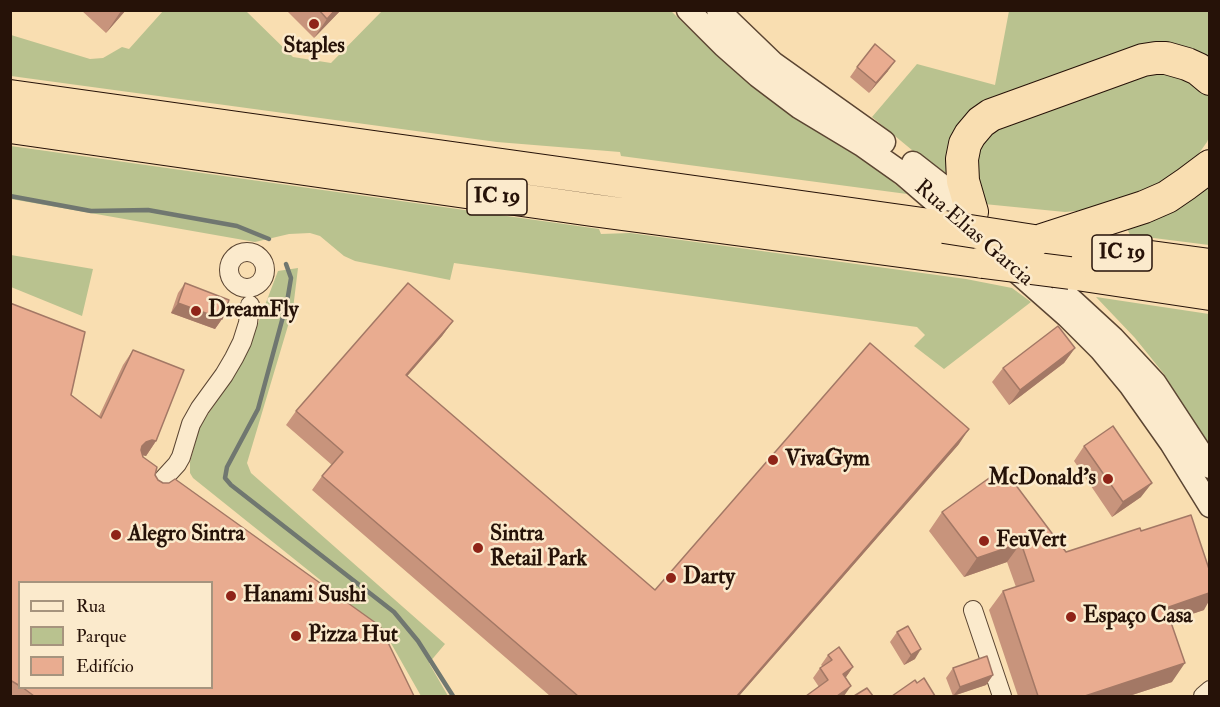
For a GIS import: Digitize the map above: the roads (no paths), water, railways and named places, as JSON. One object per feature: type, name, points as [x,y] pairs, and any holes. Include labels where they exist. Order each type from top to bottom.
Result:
[{"type":"highway","points":[[972,212],[963,181],[962,159],[965,144],[981,122],[992,115],[1143,60],[1166,58],[1187,64],[1198,69],[1209,79]]},
{"type":"highway","name":"IC 19","points":[[10,96],[1209,265]]},
{"type":"highway","name":"IC 19","points":[[10,127],[604,212],[1070,273],[1209,294]]},
{"type":"highway","points":[[1036,241],[1144,207],[1167,197],[1206,165]]},
{"type":"street","name":"Rua Elias Garcia","points":[[687,10],[758,76],[911,181],[1067,316],[1101,350],[1130,385],[1171,443],[1209,506]]},
{"type":"street","name":"Rua Elias Garcia","points":[[718,10],[773,63],[912,162],[954,195],[1079,306],[1155,382],[1209,467]]},
{"type":"street","points":[[156,479],[177,464],[182,457],[191,424],[234,358],[245,333],[250,305]]},
{"type":"street","points":[[1130,385],[1155,382]]},
{"type":"street","points":[[973,610],[1003,696]]},
{"type":"street","points":[[1203,696],[1209,690]]},
{"type":"waterway","points":[[10,196],[91,211],[148,210],[237,226],[269,239]]},
{"type":"waterway","points":[[286,264],[291,278],[287,302],[258,409],[227,467],[225,478],[394,612],[418,641],[453,696]]},
{"type":"place","name":"Staples","points":[[314,24]]},
{"type":"place","name":"DreamFly","points":[[196,311]]},
{"type":"place","name":"VivaGym","points":[[773,460]]},
{"type":"place","name":"McDonald's","points":[[1108,479]]},
{"type":"place","name":"Alegro Sintra","points":[[116,535]]},
{"type":"place","name":"FeuVert","points":[[984,541]]},
{"type":"place","name":"Sintra Retail Park","points":[[478,548]]},
{"type":"place","name":"Darty","points":[[671,578]]},
{"type":"place","name":"Hanami Sushi","points":[[231,596]]},
{"type":"place","name":"Espaço Casa","points":[[1071,617]]},
{"type":"place","name":"Pizza Hut","points":[[296,636]]}]
